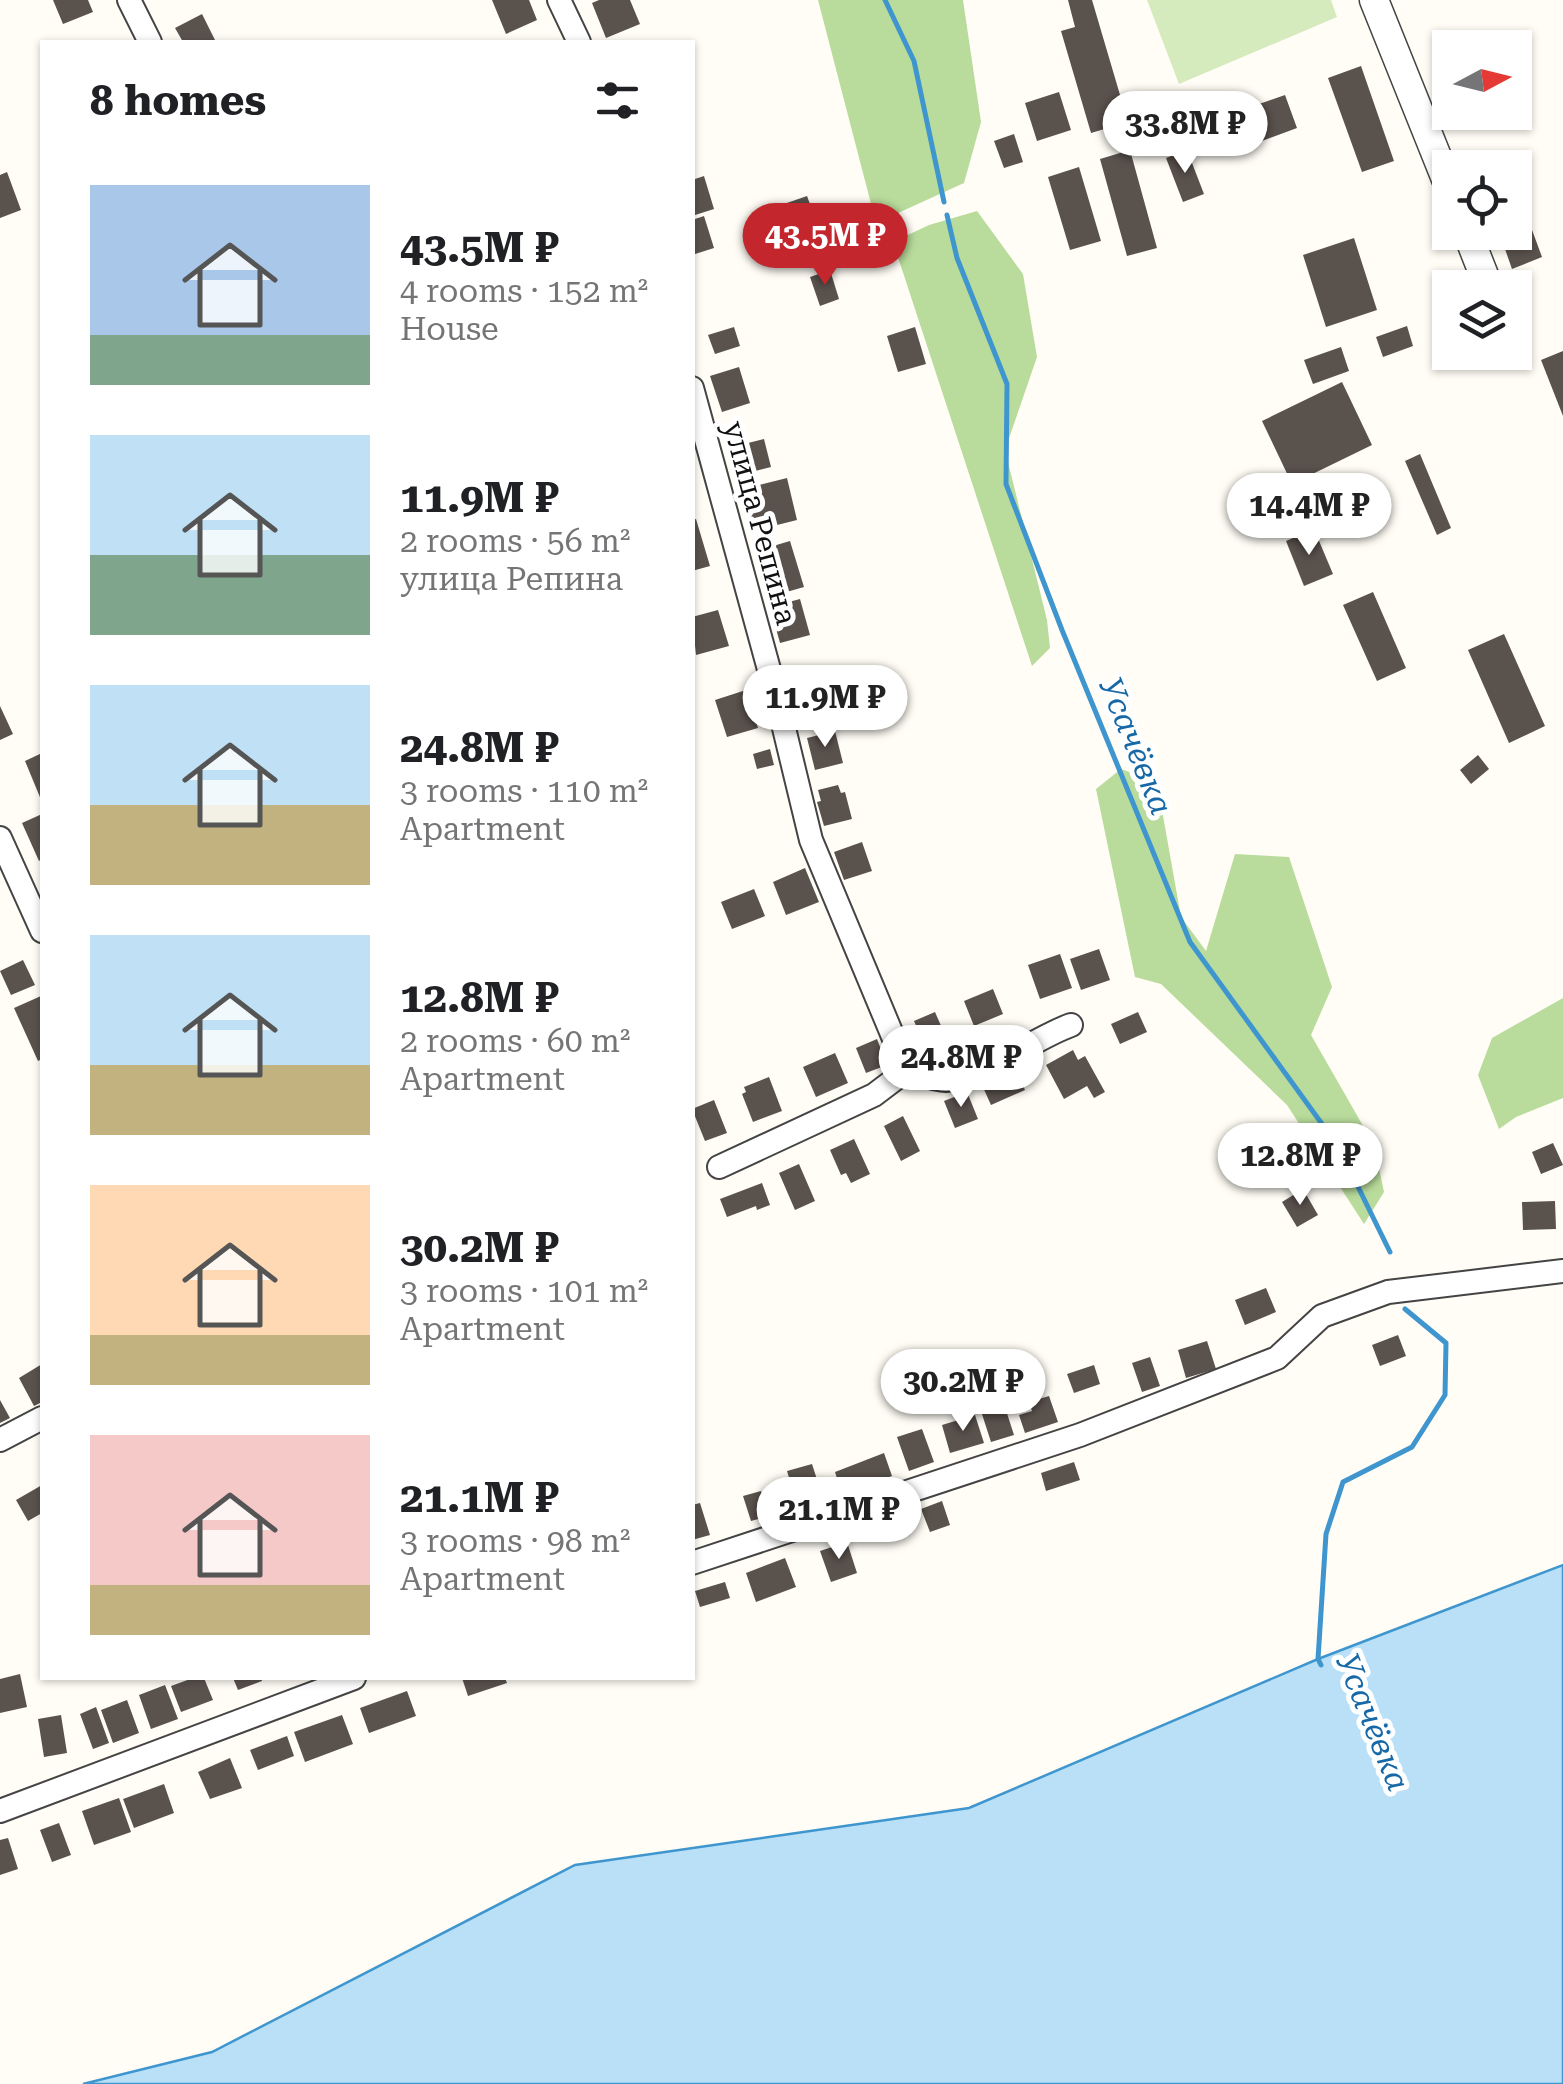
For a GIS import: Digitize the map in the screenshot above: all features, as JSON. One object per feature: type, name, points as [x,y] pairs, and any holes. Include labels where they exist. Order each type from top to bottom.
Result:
[{"type":"street","points":[[129,0],[149,40]]},
{"type":"street","points":[[559,0],[577,40]]},
{"type":"street","points":[[1374,0],[1434,150]]},
{"type":"street","name":"улица Репина","points":[[695,399],[776,695],[811,840],[907,1070]]},
{"type":"street","points":[[0,838],[40,927]]},
{"type":"street","points":[[719,1167],[874,1094],[907,1070],[945,1080],[987,1067],[1046,1033],[1071,1024]]},
{"type":"street","points":[[695,1562],[1080,1435],[1277,1358],[1322,1316],[1388,1292],[1563,1271]]},
{"type":"street","points":[[0,1440],[40,1419]]},
{"type":"street","points":[[0,1812],[349,1680]]},
{"type":"green space","points":[[818,0],[963,0],[981,122],[964,183],[876,223]]},
{"type":"green space","points":[[1147,0],[1331,0],[1337,17],[1179,84]]},
{"type":"green space","points":[[977,211],[1023,274],[1037,357],[1005,450],[1047,620],[1050,648],[1032,666],[893,242],[929,225]]},
{"type":"green space","points":[[1121,769],[1157,782],[1181,917],[1206,951],[1235,854],[1289,857],[1332,987],[1311,1035],[1374,1145],[1384,1192],[1364,1224],[1287,1105],[1161,984],[1135,977],[1096,789]]},
{"type":"green space","points":[[1563,998],[1563,1098],[1516,1117],[1499,1129],[1478,1075],[1492,1038]]},
{"type":"water","points":[[1563,1565],[1563,2084],[83,2084],[212,2052],[575,1865],[969,1808],[1318,1659]]},
{"type":"building","points":[[53,0],[88,0],[93,12],[63,24]]},
{"type":"building","points":[[492,0],[529,0],[537,20],[506,34]]},
{"type":"building","points":[[630,0],[640,24],[606,38],[592,3]]},
{"type":"building","points":[[1068,0],[1092,0],[1128,122],[1091,133],[1061,31],[1075,27]]},
{"type":"building","points":[[202,14],[215,40],[182,40],[175,28]]},
{"type":"building","points":[[1361,66],[1394,161],[1362,172],[1328,78]]},
{"type":"building","points":[[1059,92],[1071,130],[1037,141],[1025,103]]},
{"type":"building","points":[[1285,95],[1297,128],[1248,146],[1236,112]]},
{"type":"building","points":[[1014,134],[1023,162],[1004,168],[994,141]]},
{"type":"building","points":[[1130,150],[1157,248],[1127,256],[1100,159]]},
{"type":"building","points":[[1187,150],[1204,194],[1183,202],[1166,158]]},
{"type":"building","points":[[1079,167],[1101,241],[1070,250],[1048,177]]},
{"type":"building","points":[[7,172],[21,210],[0,218],[0,175]]},
{"type":"building","points":[[704,176],[714,209],[695,215],[695,179]]},
{"type":"building","points":[[807,196],[817,223],[794,231],[784,204]]},
{"type":"building","points":[[704,216],[714,248],[695,254],[695,219]]},
{"type":"building","points":[[1532,230],[1542,257],[1512,269],[1505,250],[1532,250]]},
{"type":"building","points":[[1354,238],[1377,310],[1326,327],[1303,255]]},
{"type":"building","points":[[830,270],[839,299],[820,306],[810,277]]},
{"type":"building","points":[[1407,326],[1413,346],[1383,357],[1376,337]]},
{"type":"building","points":[[734,327],[740,346],[715,354],[708,335]]},
{"type":"building","points":[[915,327],[926,364],[898,372],[887,336]]},
{"type":"building","points":[[1341,347],[1349,371],[1313,384],[1304,360]]},
{"type":"building","points":[[1563,351],[1563,416],[1541,360]]},
{"type":"building","points":[[739,367],[750,403],[722,412],[710,376]]},
{"type":"building","points":[[1342,382],[1372,445],[1292,484],[1262,421]]},
{"type":"building","points":[[764,439],[771,467],[740,475],[732,447]]},
{"type":"building","points":[[1420,454],[1451,528],[1437,535],[1405,461]]},
{"type":"building","points":[[787,478],[797,520],[753,531],[743,489]]},
{"type":"building","points":[[695,519],[710,566],[695,570]]},
{"type":"building","points":[[1314,529],[1333,574],[1304,586],[1286,541]]},
{"type":"building","points":[[790,541],[804,587],[769,597],[756,551]]},
{"type":"building","points":[[1373,592],[1406,668],[1377,681],[1343,605]]},
{"type":"building","points":[[800,599],[810,635],[780,643],[770,607]]},
{"type":"building","points":[[718,610],[729,646],[696,655],[695,616]]},
{"type":"building","points":[[1504,634],[1545,726],[1509,743],[1468,650]]},
{"type":"building","points":[[822,675],[833,710],[803,719],[792,684]]},
{"type":"building","points":[[746,690],[758,728],[727,737],[715,700]]},
{"type":"building","points":[[0,706],[13,734],[0,740]]},
{"type":"building","points":[[835,731],[843,763],[815,770],[807,738]]},
{"type":"building","points":[[770,749],[774,765],[757,769],[753,754]]},
{"type":"building","points":[[40,754],[40,797],[25,761]]},
{"type":"building","points":[[1478,755],[1489,769],[1471,784],[1460,770]]},
{"type":"building","points":[[838,785],[841,793],[845,792],[852,819],[824,826],[818,790]]},
{"type":"building","points":[[40,815],[39,861],[22,823]]},
{"type":"building","points":[[862,842],[872,871],[844,880],[834,852]]},
{"type":"building","points":[[805,868],[819,902],[786,915],[773,882]]},
{"type":"building","points":[[754,889],[765,916],[732,929],[721,902]]},
{"type":"building","points":[[1099,949],[1110,980],[1081,990],[1070,959]]},
{"type":"building","points":[[1060,954],[1072,988],[1040,999],[1028,965]]},
{"type":"building","points":[[23,960],[35,985],[11,995],[0,971]]},
{"type":"building","points":[[993,989],[1003,1014],[974,1026],[964,1001]]},
{"type":"building","points":[[40,996],[38,1061],[14,1008]]},
{"type":"building","points":[[935,1012],[945,1035],[924,1044],[914,1021]]},
{"type":"building","points":[[1138,1012],[1147,1032],[1120,1044],[1111,1024]]},
{"type":"building","points":[[877,1039],[887,1065],[866,1073],[856,1048]]},
{"type":"building","points":[[1073,1050],[1078,1060],[1085,1056],[1105,1092],[1094,1098],[1087,1086],[1064,1099],[1046,1065]]},
{"type":"building","points":[[835,1053],[848,1083],[816,1097],[803,1067]]},
{"type":"building","points":[[1016,1070],[1025,1090],[991,1105],[982,1085]]},
{"type":"building","points":[[769,1077],[782,1111],[753,1122],[742,1094],[746,1092],[744,1087]]},
{"type":"building","points":[[967,1092],[978,1119],[955,1128],[944,1101]]},
{"type":"building","points":[[714,1100],[727,1133],[705,1141],[695,1108]]},
{"type":"building","points":[[903,1116],[920,1151],[901,1161],[884,1126]]},
{"type":"building","points":[[854,1139],[870,1174],[851,1183],[846,1173],[841,1175],[830,1150]]},
{"type":"building","points":[[1553,1143],[1563,1165],[1541,1174],[1532,1152]]},
{"type":"building","points":[[799,1164],[815,1201],[795,1210],[779,1173]]},
{"type":"building","points":[[762,1183],[770,1205],[727,1217],[720,1199]]},
{"type":"building","points":[[1303,1189],[1318,1215],[1297,1227],[1282,1202]]},
{"type":"building","points":[[1555,1201],[1556,1229],[1523,1230],[1522,1202]]},
{"type":"building","points":[[1266,1288],[1276,1312],[1245,1325],[1235,1300]]},
{"type":"building","points":[[1398,1335],[1406,1356],[1380,1366],[1372,1345]]},
{"type":"building","points":[[1207,1341],[1216,1369],[1186,1378],[1178,1350]]},
{"type":"building","points":[[1150,1357],[1160,1386],[1142,1392],[1132,1363]]},
{"type":"building","points":[[40,1365],[40,1403],[34,1406],[19,1378]]},
{"type":"building","points":[[1094,1365],[1100,1384],[1074,1393],[1067,1374]]},
{"type":"building","points":[[1049,1396],[1058,1422],[1025,1433],[1019,1415],[1032,1411],[1029,1402]]},
{"type":"building","points":[[0,1400],[10,1418],[0,1423]]},
{"type":"building","points":[[1004,1404],[1014,1435],[991,1442],[981,1411]]},
{"type":"building","points":[[975,1415],[984,1443],[950,1453],[942,1425]]},
{"type":"building","points":[[922,1429],[934,1462],[909,1471],[897,1437]]},
{"type":"building","points":[[884,1453],[892,1476],[842,1494],[835,1472]]},
{"type":"building","points":[[1074,1462],[1080,1480],[1046,1491],[1041,1473]]},
{"type":"building","points":[[812,1464],[824,1501],[798,1508],[787,1471]]},
{"type":"building","points":[[40,1486],[40,1514],[28,1521],[16,1500]]},
{"type":"building","points":[[761,1491],[769,1516],[751,1521],[743,1496]]},
{"type":"building","points":[[942,1501],[950,1525],[930,1532],[921,1509]]},
{"type":"building","points":[[700,1503],[710,1535],[695,1539],[695,1504]]},
{"type":"building","points":[[847,1542],[857,1573],[831,1582],[820,1551]]},
{"type":"building","points":[[785,1558],[796,1587],[756,1602],[746,1573]]},
{"type":"building","points":[[725,1582],[730,1598],[700,1607],[695,1591]]},
{"type":"building","points":[[20,1674],[27,1707],[0,1713],[0,1679]]},
{"type":"building","points":[[188,1680],[205,1680],[213,1700],[181,1712],[171,1686]]},
{"type":"building","points":[[234,1680],[262,1680],[262,1681],[238,1690]]},
{"type":"building","points":[[463,1680],[507,1683],[468,1696]]},
{"type":"building","points":[[165,1685],[178,1719],[151,1729],[139,1695]]},
{"type":"building","points":[[407,1691],[416,1716],[369,1733],[360,1708]]},
{"type":"building","points":[[127,1700],[139,1733],[113,1743],[101,1710]]},
{"type":"building","points":[[96,1707],[109,1743],[93,1749],[80,1714]]},
{"type":"building","points":[[61,1715],[67,1753],[44,1757],[38,1719]]},
{"type":"building","points":[[342,1715],[353,1744],[305,1762],[294,1732]]},
{"type":"building","points":[[287,1736],[294,1756],[258,1770],[250,1750]]},
{"type":"building","points":[[230,1758],[242,1788],[210,1799],[198,1772]]},
{"type":"building","points":[[164,1784],[174,1813],[134,1828],[123,1799]]},
{"type":"building","points":[[119,1798],[131,1832],[94,1845],[82,1811]]},
{"type":"building","points":[[59,1823],[71,1855],[52,1862],[40,1830]]},
{"type":"building","points":[[8,1838],[18,1869],[0,1875],[0,1840]]},
{"type":"waterway","name":"Усачёвка","points":[[885,0],[914,61],[944,202]]},
{"type":"waterway","name":"Усачёвка","points":[[947,215],[957,258],[1007,384],[1006,484],[1190,942],[1338,1146],[1390,1252]]},
{"type":"waterway","name":"Усачёвка","points":[[1321,1665],[1318,1659],[1326,1534],[1343,1482],[1412,1447],[1445,1395],[1446,1343],[1405,1309]]}]
